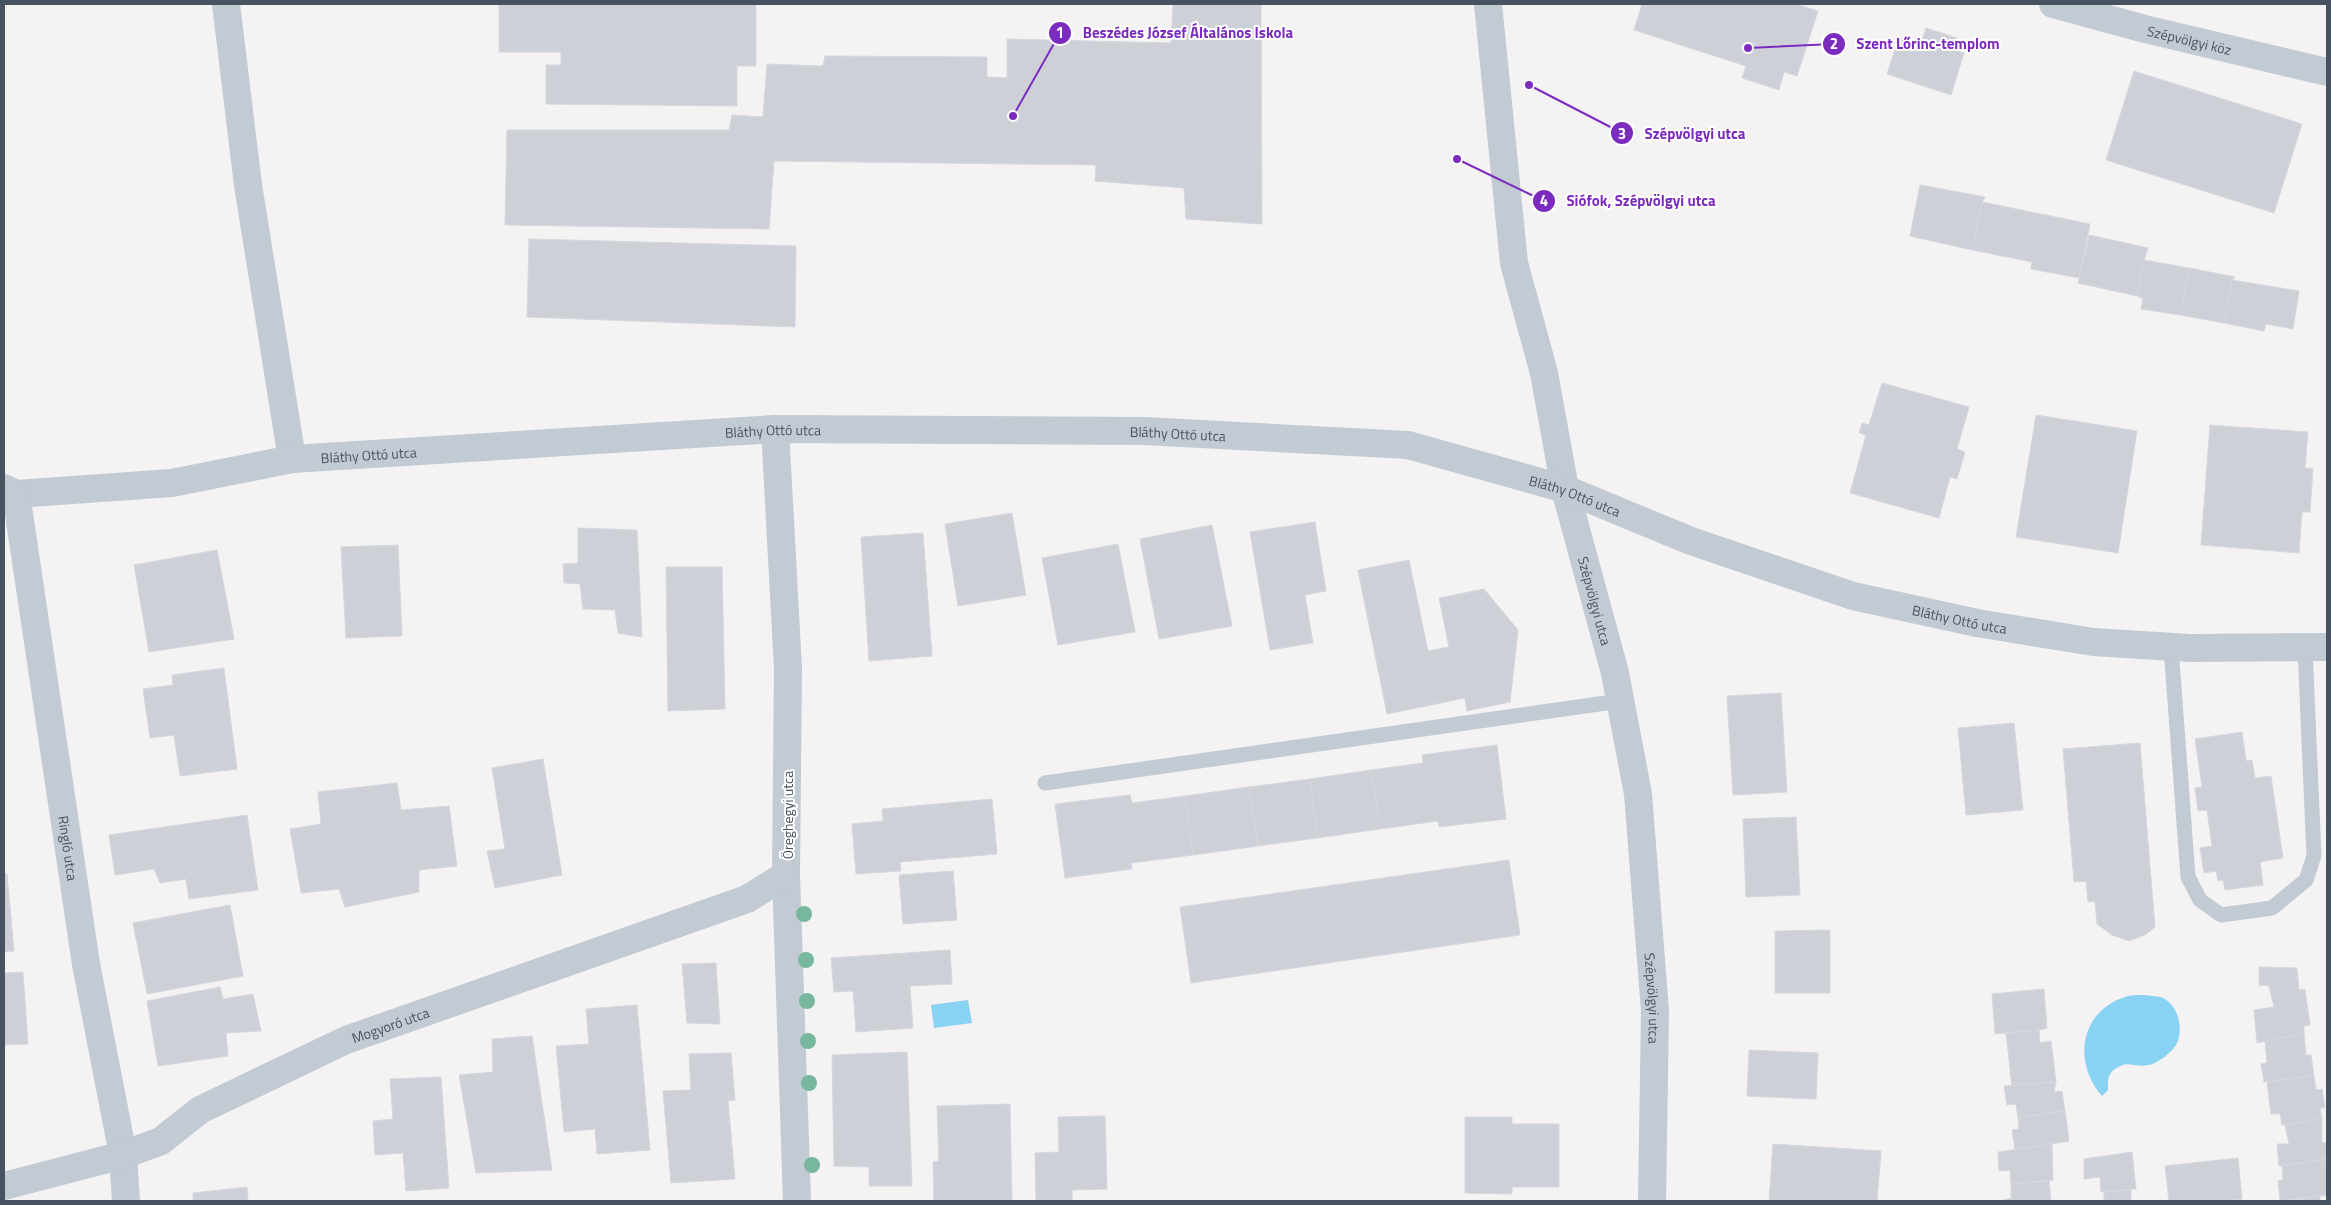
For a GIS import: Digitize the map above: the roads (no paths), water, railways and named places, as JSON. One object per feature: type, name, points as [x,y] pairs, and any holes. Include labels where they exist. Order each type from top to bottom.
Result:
[{"type":"street","points":[[226,4],[248,185],[292,459]]},
{"type":"street","name":"Szépvölgyi utca","points":[[1488,4],[1514,263],[1544,373],[1565,489],[1608,645],[1638,794],[1655,1011],[1652,1201]]},
{"type":"street","name":"Szépvölgyi köz","points":[[2053,4],[2145,29],[2327,72]]},
{"type":"street","name":"Bláthy Ottó utca","points":[[10,491],[172,483],[292,459],[775,429],[1144,431],[1408,445],[1565,489],[1691,541],[1853,596],[1977,623],[2093,642],[2171,647],[2316,648]]},
{"type":"street","name":"Öreghegyi utca","points":[[775,429],[788,668],[786,875],[797,1201]]},
{"type":"street","name":"Ringló utca","points":[[10,491],[86,964],[123,1155],[126,1201]]},
{"type":"street","name":"Mogyoró utca","points":[[4,1186],[123,1155],[161,1141],[200,1110],[346,1040],[747,899],[786,875]]},
{"type":"lane","points":[[2171,647],[2188,877],[2200,900],[2221,915],[2272,908],[2306,880],[2314,856],[2316,648]]},
{"type":"lane","points":[[1045,783],[1620,701]]},
{"type":"water","points":[[2144,995],[2163,998],[2173,1007],[2180,1026],[2176,1045],[2164,1058],[2155,1063],[2143,1066],[2128,1064],[2112,1071],[2109,1076],[2108,1090],[2102,1096],[2093,1083],[2087,1069],[2084,1054],[2085,1040],[2090,1026],[2098,1014],[2110,1004],[2127,996]]},
{"type":"water","points":[[968,1000],[972,1023],[934,1028],[931,1005]]},
{"type":"place","name":"Szent Lőrinc-templom","points":[[1748,48]]},
{"type":"place","name":"Szépvölgyi utca","points":[[1529,85]]},
{"type":"place","name":"Beszédes József Általános Iskola","points":[[1013,116]]},
{"type":"place","name":"Siófok, Szépvölgyi utca","points":[[1457,159]]}]
